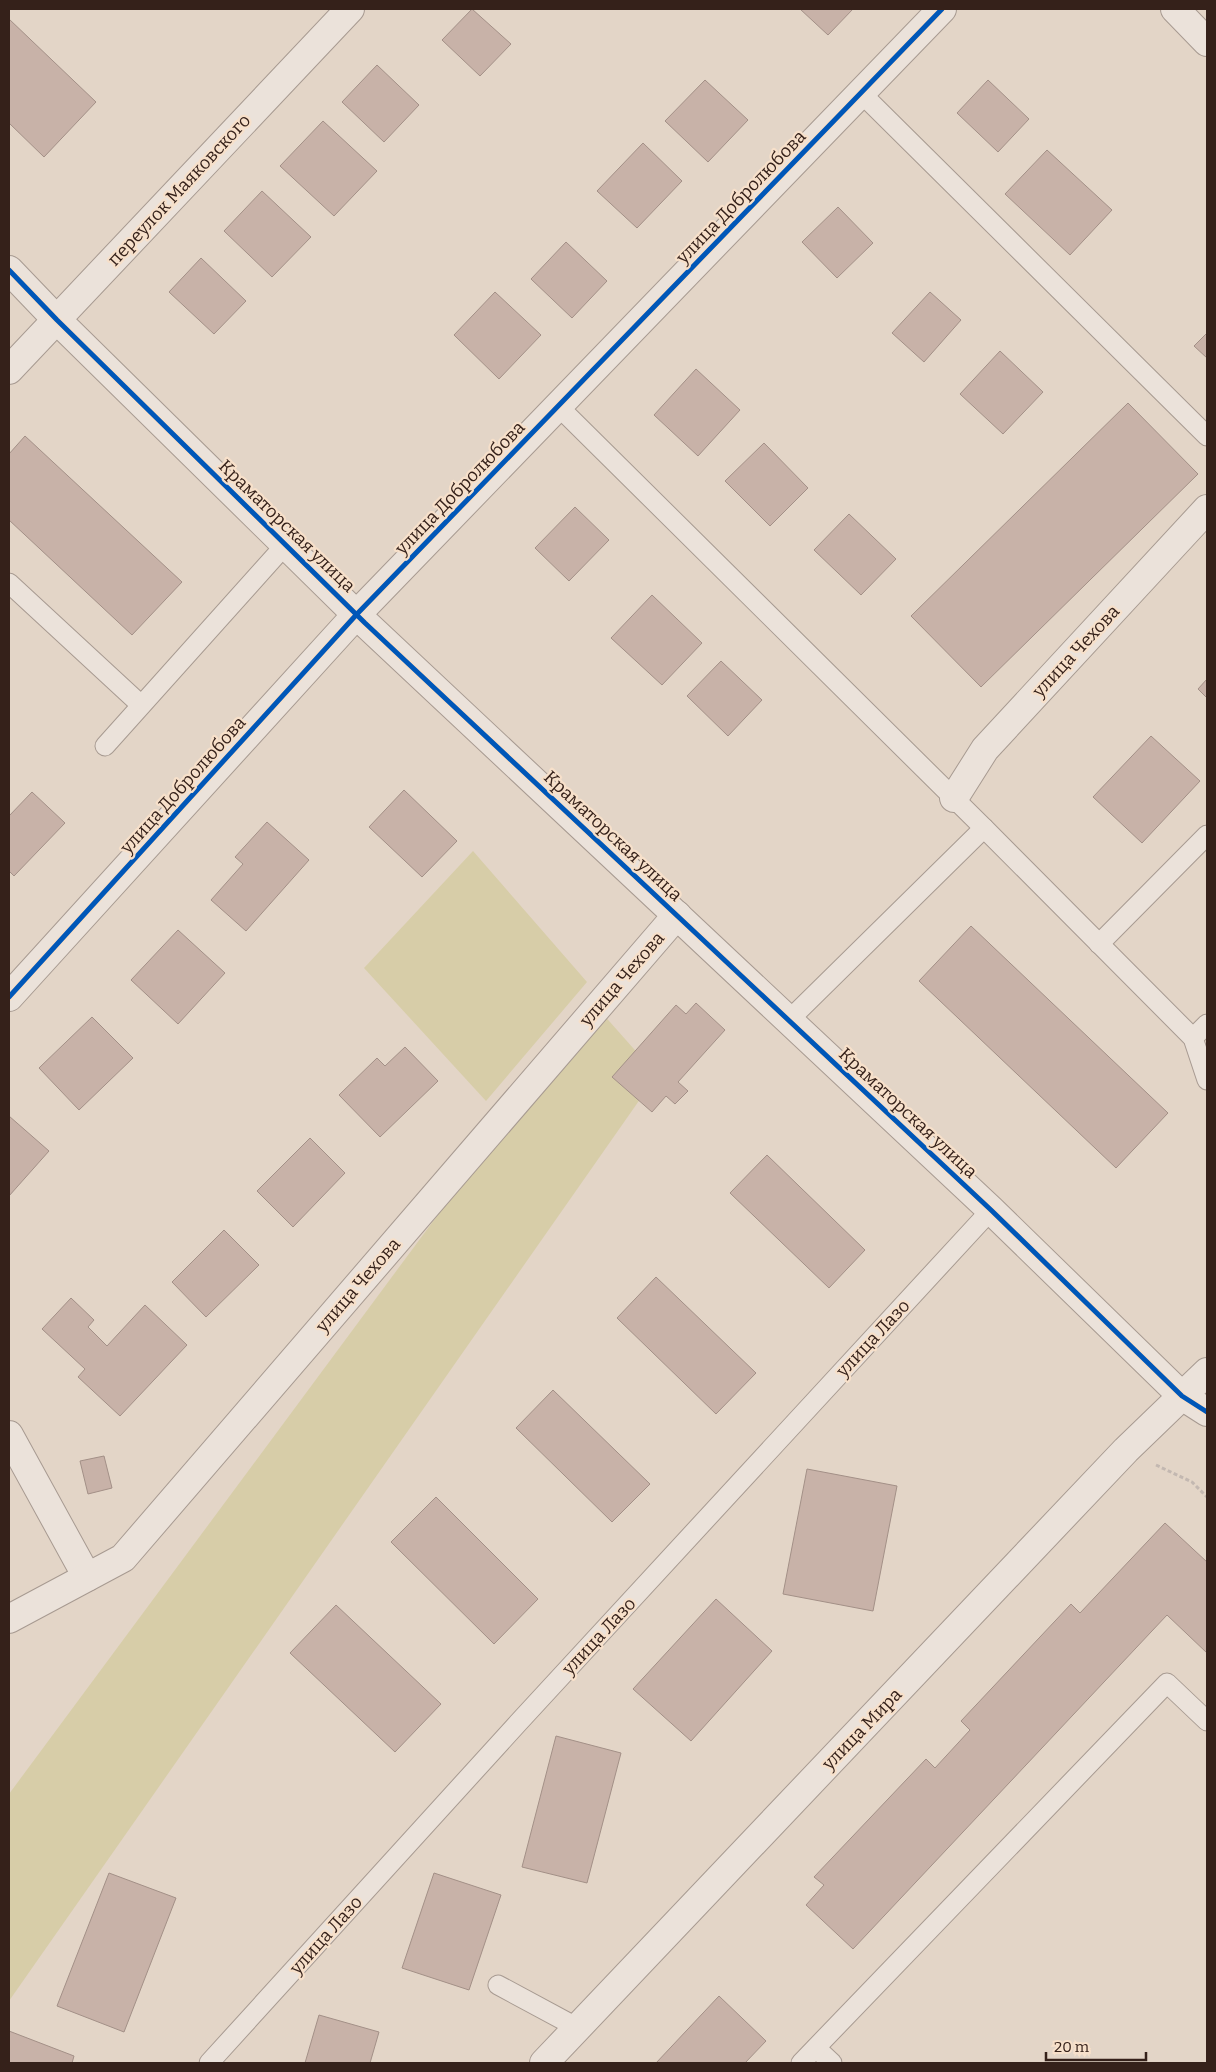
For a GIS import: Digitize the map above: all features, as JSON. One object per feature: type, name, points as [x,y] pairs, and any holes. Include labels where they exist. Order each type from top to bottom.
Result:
[{"type":"street","name":"переулок Маяковского","points":[[9,370],[350,9]]},
{"type":"street","name":"улица Добролюбова","points":[[9,997],[357,614],[942,9]]},
{"type":"street","points":[[1175,9],[1207,42]]},
{"type":"street","name":"Краматорская улица","points":[[9,270],[57,320],[357,614],[991,1210],[1182,1396],[1207,1412]]},
{"type":"street","name":"улица Чехова","points":[[954,798],[985,749],[1207,509]]},
{"type":"street","name":"улица Чехова","points":[[9,1619],[123,1558],[677,915]]},
{"type":"street","name":"улица Мира","points":[[544,2063],[1126,1450],[1207,1372]]},
{"type":"street","points":[[9,1435],[87,1577]]},
{"type":"lane","points":[[861,93],[1207,436]]},
{"type":"lane","points":[[558,406],[954,798],[1193,1038],[1207,1080]]},
{"type":"lane","points":[[105,746],[286,544]]},
{"type":"lane","points":[[9,583],[141,705]]},
{"type":"lane","points":[[789,1020],[984,828]]},
{"type":"lane","points":[[1099,944],[1207,836]]},
{"type":"lane","points":[[1193,1038],[1207,1024]]},
{"type":"lane","name":"улица Лазо","points":[[209,2063],[518,1723],[991,1210]]},
{"type":"lane","points":[[801,2063],[1167,1683],[1207,1720]]},
{"type":"lane","points":[[498,1985],[578,2028]]},
{"type":"lane","points":[[816,2048],[832,2063]]},
{"type":"path","points":[[1126,1450],[1192,1482],[1207,1497]]},
{"type":"shaded area","points":[[473,851],[587,982],[486,1101],[364,968]]},
{"type":"shaded area","points":[[594,1004],[657,1075],[9,2001],[9,1794]]},
{"type":"building","points":[[472,9],[511,44],[480,76],[442,40]]},
{"type":"building","points":[[800,9],[853,9],[828,35]]},
{"type":"building","points":[[9,19],[96,102],[44,157],[9,123]]},
{"type":"building","points":[[377,65],[419,105],[384,142],[342,102]]},
{"type":"building","points":[[705,80],[748,120],[708,162],[665,121]]},
{"type":"building","points":[[988,80],[1029,119],[998,152],[957,113]]},
{"type":"building","points":[[323,121],[377,171],[334,216],[280,166]]},
{"type":"building","points":[[643,143],[682,181],[637,228],[597,191]]},
{"type":"building","points":[[1047,150],[1112,210],[1070,255],[1005,194]]},
{"type":"building","points":[[262,191],[311,237],[272,277],[224,231]]},
{"type":"building","points":[[838,207],[873,243],[837,278],[802,242]]},
{"type":"building","points":[[566,242],[607,281],[572,318],[531,279]]},
{"type":"building","points":[[201,258],[246,301],[214,334],[169,292]]},
{"type":"building","points":[[495,292],[541,335],[499,379],[454,335]]},
{"type":"building","points":[[930,292],[961,320],[924,362],[892,333]]},
{"type":"building","points":[[1207,333],[1207,358],[1194,346]]},
{"type":"building","points":[[1000,351],[1043,392],[1003,434],[960,394]]},
{"type":"building","points":[[696,369],[740,410],[698,456],[654,415]]},
{"type":"building","points":[[1128,403],[1198,474],[981,687],[911,616]]},
{"type":"building","points":[[25,436],[182,582],[132,635],[9,520],[9,454]]},
{"type":"building","points":[[764,443],[808,488],[770,526],[725,481]]},
{"type":"building","points":[[575,507],[609,540],[569,581],[535,548]]},
{"type":"building","points":[[849,514],[896,559],[861,595],[814,550]]},
{"type":"building","points":[[652,595],[702,643],[662,685],[611,638]]},
{"type":"building","points":[[721,661],[762,700],[728,736],[687,696]]},
{"type":"building","points":[[1207,679],[1207,698],[1198,689]]},
{"type":"building","points":[[1151,736],[1200,781],[1142,843],[1093,797]]},
{"type":"building","points":[[404,790],[457,841],[422,877],[369,827]]},
{"type":"building","points":[[32,792],[65,823],[14,876],[9,871],[9,816]]},
{"type":"building","points":[[267,822],[309,860],[246,931],[211,900],[243,864],[235,857]]},
{"type":"building","points":[[971,926],[1168,1113],[1116,1168],[919,981]]},
{"type":"building","points":[[178,930],[225,973],[178,1024],[131,980]]},
{"type":"building","points":[[696,1003],[725,1030],[678,1082],[688,1091],[675,1104],[666,1096],[652,1112],[612,1077],[676,1005],[686,1014]]},
{"type":"building","points":[[92,1017],[133,1058],[79,1110],[39,1068]]},
{"type":"building","points":[[405,1047],[438,1081],[380,1137],[339,1095],[377,1058],[385,1066]]},
{"type":"building","points":[[9,1116],[49,1151],[9,1196]]},
{"type":"building","points":[[310,1138],[345,1173],[293,1227],[257,1191]]},
{"type":"building","points":[[767,1155],[865,1250],[829,1288],[730,1193]]},
{"type":"building","points":[[224,1230],[259,1265],[206,1317],[172,1282]]},
{"type":"building","points":[[656,1277],[756,1373],[716,1414],[617,1318]]},
{"type":"building","points":[[71,1298],[94,1320],[88,1327],[107,1346],[145,1305],[187,1345],[120,1416],[78,1377],[85,1369],[42,1329]]},
{"type":"building","points":[[553,1390],[650,1484],[612,1522],[516,1428]]},
{"type":"building","points":[[104,1456],[112,1488],[88,1494],[80,1461]]},
{"type":"building","points":[[807,1469],[897,1486],[873,1611],[783,1594]]},
{"type":"building","points":[[436,1497],[538,1599],[494,1644],[391,1542]]},
{"type":"building","points":[[1165,1523],[1207,1562],[1207,1653],[1167,1615],[853,1949],[806,1905],[824,1885],[814,1877],[926,1759],[935,1768],[970,1730],[961,1721],[1071,1604],[1080,1613]]},
{"type":"building","points":[[716,1599],[772,1651],[691,1741],[633,1689]]},
{"type":"building","points":[[336,1605],[441,1704],[395,1752],[290,1653]]},
{"type":"building","points":[[556,1736],[621,1753],[587,1883],[522,1867]]},
{"type":"building","points":[[109,1873],[176,1898],[124,2032],[57,2006]]},
{"type":"building","points":[[434,1873],[501,1895],[469,1990],[402,1968]]},
{"type":"building","points":[[719,1996],[766,2041],[745,2063],[656,2063]]},
{"type":"building","points":[[319,2015],[379,2032],[370,2063],[305,2063]]},
{"type":"building","points":[[9,2031],[74,2056],[72,2063],[9,2063]]},
{"type":"cycle path","points":[[9,997],[357,614],[942,9]]},
{"type":"cycle path","points":[[9,270],[57,320],[365,623],[991,1210],[1182,1396],[1207,1412]]}]
